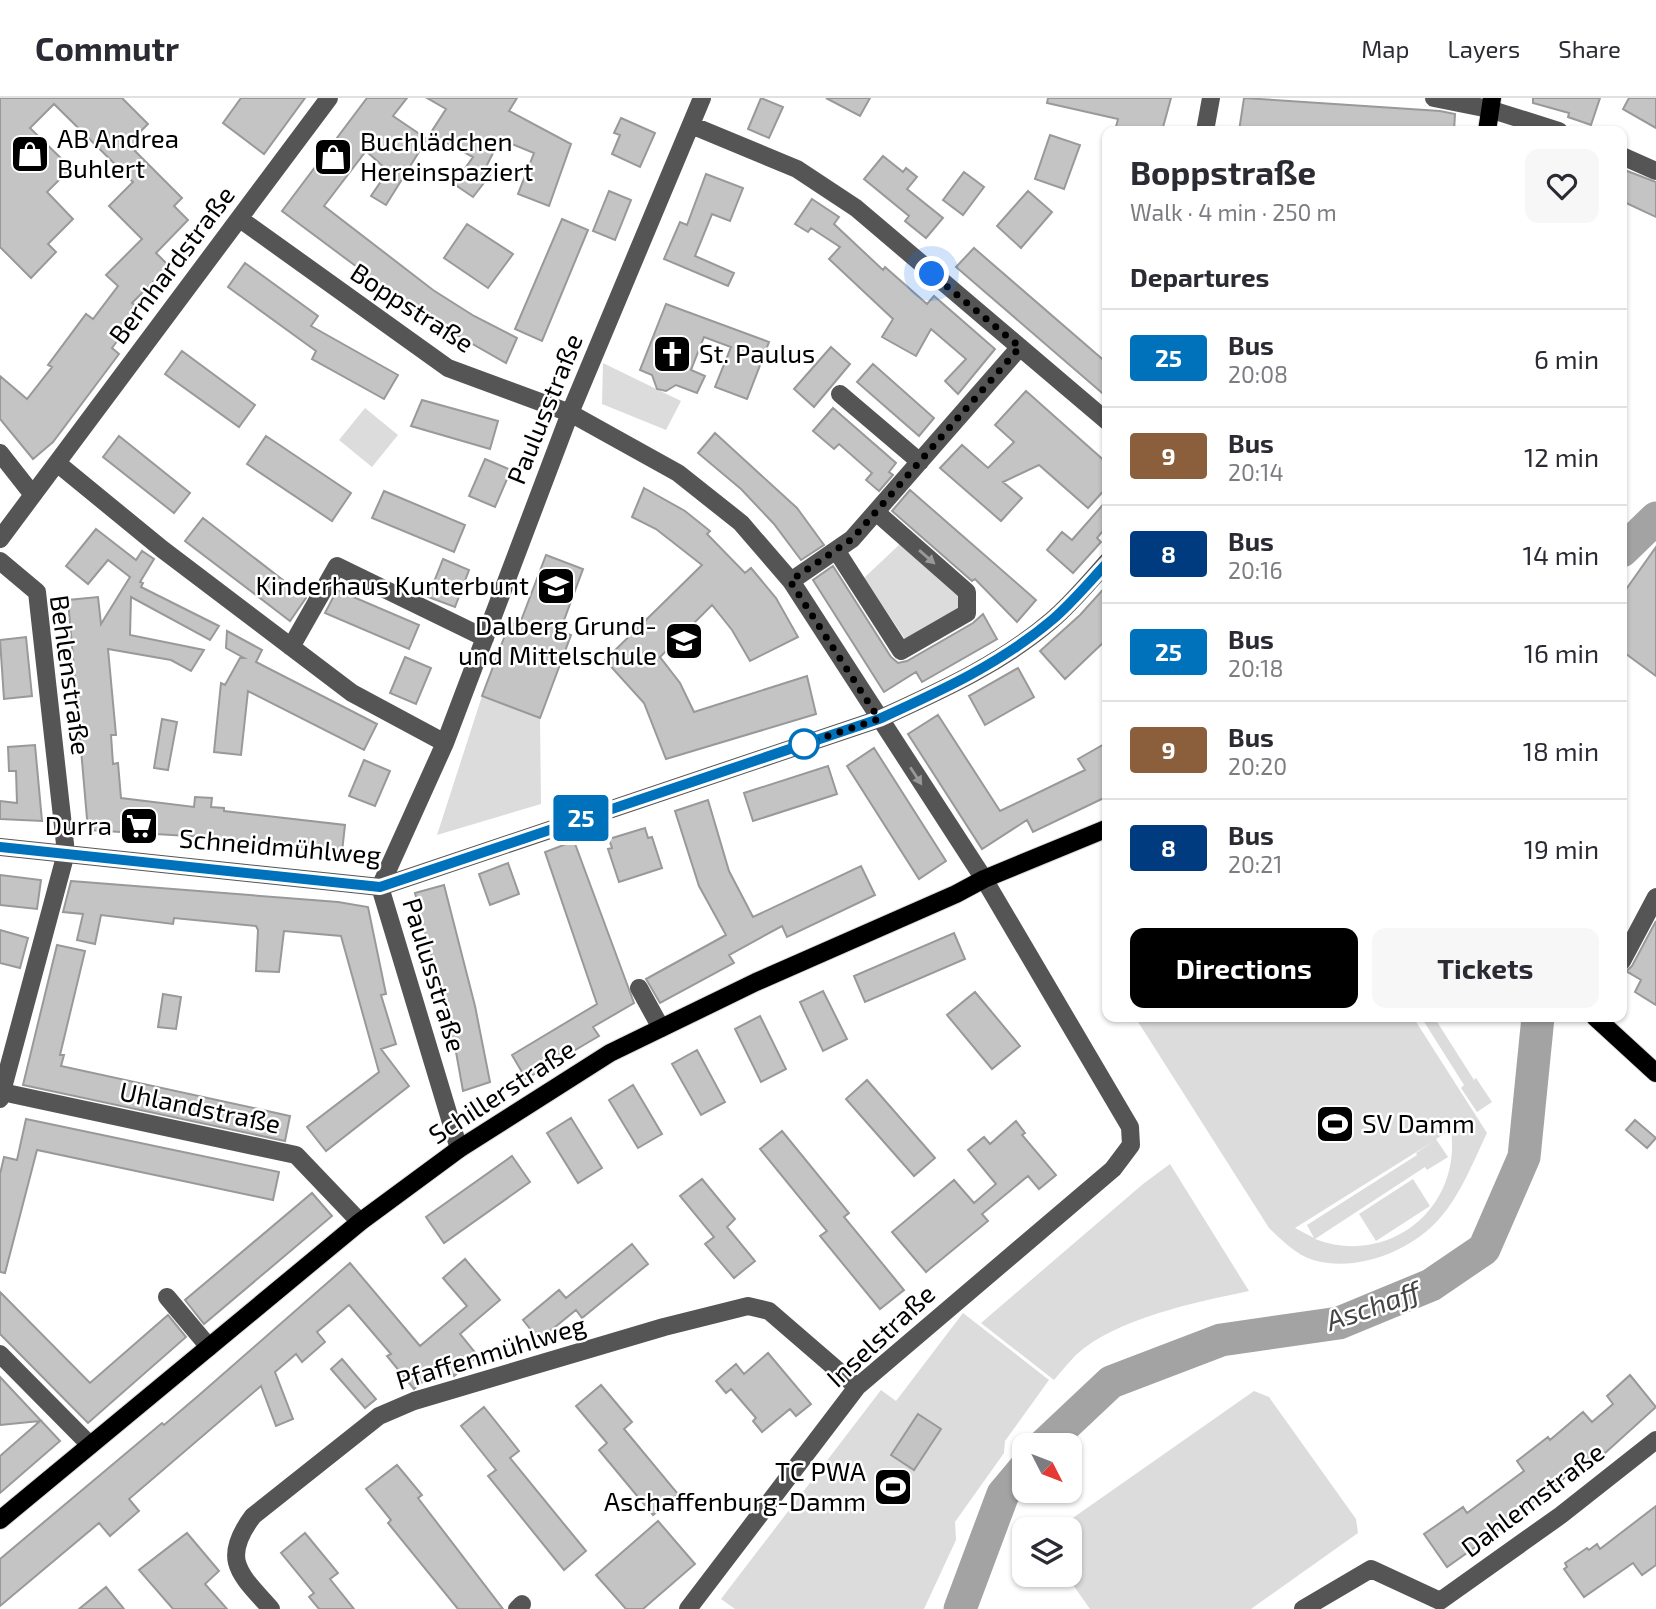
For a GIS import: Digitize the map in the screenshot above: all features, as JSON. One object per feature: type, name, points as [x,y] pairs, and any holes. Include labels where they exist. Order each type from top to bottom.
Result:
[{"type":"main road","points":[[1488,126],[1491,103]]},
{"type":"main road","name":"Schillerstraße","points":[[0,1520],[360,1222],[459,1149],[610,1053],[757,982],[984,879],[1102,830]]},
{"type":"main road","points":[[1600,1022],[1656,1073]]},
{"type":"street","name":"Bernhardstraße","points":[[0,539],[329,98]]},
{"type":"street","name":"Paulusstraße","points":[[459,1149],[380,887],[445,743],[570,414],[702,98]]},
{"type":"street","points":[[1206,126],[1211,98]]},
{"type":"street","points":[[1434,98],[1491,103],[1547,126]]},
{"type":"street","points":[[691,125],[797,169],[856,208],[1102,417]]},
{"type":"street","points":[[1627,158],[1656,171]]},
{"type":"street","name":"Boppstraße","points":[[240,219],[448,368],[570,414],[678,473],[741,523],[790,581],[984,879],[1130,1127]]},
{"type":"street","points":[[790,581],[852,539],[1020,347]]},
{"type":"street","points":[[840,394],[920,462]]},
{"type":"street","points":[[0,453],[33,495]]},
{"type":"street","points":[[57,463],[162,549],[352,693],[445,743]]},
{"type":"street","points":[[836,550],[901,651],[967,613],[967,592],[876,512]]},
{"type":"street","name":"Behlenstraße","points":[[0,561],[37,592],[66,853]]},
{"type":"street","points":[[291,647],[337,566],[485,638]]},
{"type":"street","name":"Schneidmühlweg","points":[[0,847],[380,887],[879,719],[956,684],[1005,654],[1052,620],[1102,567]]},
{"type":"street","points":[[1,1096],[66,853]]},
{"type":"street","points":[[1627,952],[1656,897]]},
{"type":"street","points":[[639,988],[661,1028]]},
{"type":"street","name":"Uhlandstraße","points":[[1,1096],[296,1155],[360,1222]]},
{"type":"street","name":"Inselstraße","points":[[688,1609],[857,1387],[1113,1169],[1131,1145],[1130,1127]]},
{"type":"street","points":[[167,1297],[209,1347]]},
{"type":"street","name":"Pfaffenmühlweg","points":[[271,1609],[238,1569],[236,1550],[239,1534],[253,1516],[379,1416],[414,1401],[664,1327],[748,1306],[769,1311],[857,1387]]},
{"type":"street","points":[[0,1354],[90,1445]]},
{"type":"street","name":"Dahlemstraße","points":[[1442,1605],[1656,1440]]},
{"type":"street","points":[[1303,1609],[1371,1569],[1442,1605]]},
{"type":"shaded area","points":[[603,363],[681,401],[666,430],[602,404]]},
{"type":"shaded area","points":[[365,408],[398,435],[372,467],[339,440]]},
{"type":"shaded area","points":[[900,544],[958,591],[959,609],[905,639],[864,578]]},
{"type":"shaded area","points":[[482,696],[540,718],[541,804],[437,835]]},
{"type":"shaded area","name":"SV Damm","points":[[1138,1022],[1416,1022],[1487,1133],[1454,1199],[1440,1218],[1414,1240],[1399,1249],[1365,1261],[1347,1264],[1313,1260],[1289,1246],[1269,1228]],"holes":[[[1451,1130],[1451,1159],[1445,1184],[1432,1207],[1414,1225],[1393,1238],[1369,1245],[1342,1246],[1315,1239],[1425,1167],[1427,1170],[1448,1157],[1436,1139]],[[1434,1141],[1416,1153],[1417,1155],[1307,1225],[1314,1238],[1295,1228]]]},
{"type":"shaded area","points":[[1424,1022],[1437,1022],[1474,1080],[1476,1078],[1492,1102],[1477,1112],[1461,1088],[1464,1085]]},
{"type":"shaded area","points":[[1170,1164],[1249,1291],[1158,1313],[1113,1331],[1076,1355],[1054,1380],[981,1323],[1143,1184]]},
{"type":"shaded area","points":[[1413,1179],[1430,1206],[1376,1241],[1359,1214]]},
{"type":"shaded area","name":"TC PWA Aschaffenburg-Damm","points":[[963,1313],[1049,1380],[1005,1441],[1004,1453],[955,1522],[956,1540],[924,1609],[735,1609],[721,1599],[881,1390],[896,1401]]},
{"type":"shaded area","points":[[1254,1391],[1269,1397],[1356,1519],[1358,1533],[1251,1609],[1090,1609],[1074,1587],[1082,1587],[1082,1517],[1074,1517]]},
{"type":"building","points":[[0,98],[122,98],[148,124],[136,136],[143,143],[135,151],[182,198],[174,206],[188,220],[156,253],[169,266],[132,303],[137,307],[128,318],[132,321],[112,348],[119,354],[53,442],[33,459],[0,419],[0,376],[27,399],[52,367],[48,365],[86,314],[93,319],[118,286],[106,275],[142,239],[109,206],[133,182],[54,104],[30,128],[71,168],[47,192],[73,219],[48,244],[56,252],[31,278],[0,247]]},
{"type":"building","points":[[241,98],[305,98],[264,154],[223,123]]},
{"type":"building","points":[[367,98],[407,98],[393,116],[427,139],[386,205],[371,196],[388,171],[366,151],[324,206],[433,290],[474,316],[517,338],[506,363],[434,322],[435,317],[431,315],[429,319],[416,311],[282,211]]},
{"type":"building","points":[[427,98],[517,98],[509,111],[571,144],[549,206],[518,194],[534,153],[500,139],[484,171],[490,175],[473,197],[454,184],[473,157],[430,134],[446,109]]},
{"type":"building","points":[[761,98],[783,107],[769,138],[748,129]]},
{"type":"building","points":[[826,98],[870,98],[860,116]]},
{"type":"building","points":[[1048,98],[1171,98],[1163,126],[1116,126],[1118,119],[1047,103]]},
{"type":"building","points":[[1244,98],[1455,114],[1454,126],[1240,126]]},
{"type":"building","points":[[1533,98],[1600,98],[1591,125],[1568,117],[1569,113],[1533,103]]},
{"type":"building","points":[[1629,98],[1656,98],[1656,128],[1623,109]]},
{"type":"building","points":[[621,118],[655,133],[640,167],[612,154],[620,135],[614,133]]},
{"type":"building","points":[[1050,135],[1080,145],[1064,189],[1035,179]]},
{"type":"building","points":[[883,156],[903,172],[906,168],[917,177],[907,189],[943,218],[926,238],[905,221],[909,216],[864,179]]},
{"type":"building","points":[[1627,171],[1656,182],[1656,217],[1627,203]]},
{"type":"building","points":[[964,172],[984,187],[963,215],[943,200]]},
{"type":"building","points":[[706,174],[743,188],[730,221],[712,214],[695,256],[734,273],[728,286],[664,259],[680,222],[687,225]]},
{"type":"building","points":[[609,191],[631,200],[615,240],[593,231]]},
{"type":"building","points":[[1028,191],[1052,212],[1021,248],[997,226]]},
{"type":"building","points":[[812,199],[839,217],[834,224],[883,270],[885,267],[927,304],[934,296],[995,349],[958,394],[945,381],[966,359],[931,329],[916,356],[882,337],[893,319],[829,259],[840,247],[811,228],[808,232],[795,224]]},
{"type":"building","points":[[562,219],[588,230],[542,341],[515,329]]},
{"type":"building","points":[[467,224],[513,254],[488,288],[444,258]]},
{"type":"building","points":[[974,248],[1102,359],[1102,393],[956,267]]},
{"type":"building","points":[[245,263],[318,316],[311,326],[398,375],[384,399],[312,359],[316,351],[228,287]]},
{"type":"building","name":"St. Paulus","points":[[666,304],[769,342],[747,399],[715,387],[731,347],[704,337],[691,370],[705,376],[697,393],[676,385],[666,391],[657,389],[652,375],[640,370]]},
{"type":"building","points":[[831,347],[850,364],[814,407],[794,389]]},
{"type":"building","points":[[182,351],[255,405],[239,427],[165,374]]},
{"type":"building","points":[[873,364],[934,418],[919,436],[857,382]]},
{"type":"building","points":[[1026,391],[1102,459],[1102,493],[1088,508],[1039,465],[1003,482],[1022,498],[1001,521],[940,468],[962,445],[988,468],[1014,442],[995,425]]},
{"type":"building","points":[[422,400],[498,421],[490,449],[411,426]]},
{"type":"building","points":[[833,408],[896,463],[889,472],[893,475],[879,491],[866,480],[872,473],[839,444],[834,449],[813,431]]},
{"type":"building","points":[[715,433],[797,508],[824,545],[801,560],[774,524],[741,489],[698,453]]},
{"type":"building","points":[[119,436],[190,493],[174,513],[103,457]]},
{"type":"building","points":[[266,436],[351,493],[332,521],[247,464]]},
{"type":"building","points":[[485,459],[511,470],[495,507],[469,496]]},
{"type":"building","points":[[644,488],[685,511],[710,531],[707,534],[745,573],[751,568],[776,598],[798,637],[750,661],[732,630],[712,605],[660,657],[680,683],[694,712],[807,676],[816,714],[666,759],[644,703],[605,660],[702,565],[656,529],[632,517]]},
{"type":"building","points":[[910,490],[1036,600],[1017,622],[975,579],[972,581],[892,511]]},
{"type":"building","points":[[384,491],[465,525],[454,552],[372,518]]},
{"type":"building","points":[[1102,506],[1102,532],[1097,538],[1101,542],[1073,573],[1047,550],[1062,532],[1072,540]]},
{"type":"building","points":[[203,518],[306,598],[290,621],[185,541]]},
{"type":"building","points":[[96,529],[136,560],[142,551],[154,559],[140,582],[143,583],[141,587],[219,626],[210,640],[131,597],[130,635],[204,650],[191,671],[171,660],[108,649],[116,735],[111,735],[113,764],[118,763],[121,798],[194,807],[195,797],[212,798],[211,807],[224,808],[224,811],[345,825],[342,852],[222,838],[88,830],[68,600],[98,597],[101,624],[130,577],[108,560],[88,584],[66,566]]},
{"type":"building","points":[[1656,547],[1656,676],[1627,655],[1627,588]]},
{"type":"building","points":[[546,555],[583,569],[560,631],[571,635],[540,718],[482,696],[510,622],[519,626]]},
{"type":"building","points":[[443,559],[469,570],[455,607],[428,597]]},
{"type":"building","points":[[833,566],[891,657],[898,663],[907,661],[973,623],[983,614],[997,639],[922,682],[916,672],[884,692],[813,580]]},
{"type":"building","points":[[337,590],[419,625],[409,649],[325,613]]},
{"type":"building","points":[[1102,591],[1102,644],[1065,679],[1040,651],[1080,615]]},
{"type":"building","points":[[227,631],[262,650],[256,662],[377,724],[364,750],[248,691],[241,755],[214,752],[221,683],[225,685],[240,658],[244,658],[226,648]]},
{"type":"building","points":[[26,637],[32,696],[4,699],[0,640]]},
{"type":"building","points":[[405,657],[431,668],[416,704],[390,693]]},
{"type":"building","points":[[1018,668],[1034,697],[985,725],[969,696]]},
{"type":"building","points":[[938,715],[1000,811],[1085,770],[1078,759],[1102,745],[1102,799],[1033,832],[1027,820],[982,849],[908,734]]},
{"type":"building","points":[[162,719],[177,722],[168,770],[154,768]]},
{"type":"building","points":[[35,745],[42,821],[0,819],[0,801],[17,803],[16,771],[9,771],[8,747]]},
{"type":"building","points":[[874,748],[946,861],[919,879],[847,766]]},
{"type":"building","points":[[364,760],[390,771],[375,806],[349,796]]},
{"type":"building","points":[[828,766],[837,794],[753,821],[744,793]]},
{"type":"building","points":[[708,800],[729,871],[753,917],[861,866],[875,895],[787,937],[782,926],[729,955],[734,963],[660,1003],[646,979],[726,935],[699,886],[675,811]]},
{"type":"building","points":[[645,828],[648,838],[652,837],[662,868],[619,882],[608,849],[612,848],[609,839]]},
{"type":"building","points":[[574,841],[634,1003],[593,1027],[599,1036],[526,1079],[512,1055],[597,1004],[545,852]]},
{"type":"building","points":[[508,863],[519,894],[490,905],[479,874]]},
{"type":"building","points":[[0,875],[41,880],[37,909],[0,905]]},
{"type":"building","points":[[71,881],[338,902],[368,907],[386,994],[381,995],[396,1044],[381,1049],[409,1086],[326,1151],[307,1127],[379,1072],[341,936],[284,931],[279,972],[256,971],[256,926],[174,918],[173,924],[101,915],[95,944],[77,940],[83,914],[63,912]]},
{"type":"building","points":[[444,885],[475,1006],[490,1082],[463,1091],[456,1052],[415,893]]},
{"type":"building","points":[[1656,921],[1656,1005],[1635,992],[1641,980],[1627,972]]},
{"type":"building","points":[[0,930],[28,938],[20,968],[0,963]]},
{"type":"building","points":[[954,933],[965,959],[865,1002],[854,976]]},
{"type":"building","points":[[57,945],[85,951],[60,1055],[64,1055],[61,1066],[290,1116],[285,1141],[23,1085]]},
{"type":"building","points":[[823,991],[847,1039],[823,1051],[800,1002]]},
{"type":"building","points":[[975,992],[1020,1046],[992,1069],[947,1015]]},
{"type":"building","points":[[163,994],[181,997],[176,1029],[158,1027]]},
{"type":"building","points":[[760,1016],[786,1069],[761,1082],[735,1029]]},
{"type":"building","points":[[697,1050],[725,1102],[701,1115],[672,1064]]},
{"type":"building","points":[[867,1080],[935,1158],[914,1176],[846,1099]]},
{"type":"building","points":[[633,1085],[662,1134],[638,1148],[609,1100]]},
{"type":"building","points":[[571,1118],[602,1168],[578,1183],[547,1133]]},
{"type":"building","points":[[26,1119],[279,1172],[273,1200],[37,1150],[5,1273],[0,1272],[0,1174],[4,1157],[17,1160]]},
{"type":"building","points":[[1635,1120],[1656,1138],[1647,1148],[1626,1130]]},
{"type":"building","points":[[1016,1121],[1025,1133],[1022,1135],[1056,1175],[1039,1189],[1028,1176],[982,1214],[988,1221],[926,1272],[892,1232],[954,1180],[974,1203],[996,1184],[968,1150],[984,1137],[990,1144]]},
{"type":"building","points":[[782,1131],[849,1213],[844,1217],[904,1290],[880,1309],[820,1236],[827,1231],[760,1149]]},
{"type":"building","points":[[512,1156],[530,1182],[444,1243],[426,1217]]},
{"type":"building","points":[[702,1179],[735,1219],[727,1227],[755,1261],[734,1278],[705,1244],[714,1237],[680,1196]]},
{"type":"building","points":[[312,1193],[332,1216],[204,1324],[185,1300]]},
{"type":"building","points":[[632,1244],[648,1264],[582,1318],[576,1310],[539,1340],[523,1320],[559,1290],[566,1298]]},
{"type":"building","points":[[465,1259],[500,1300],[460,1334],[478,1356],[454,1376],[444,1364],[414,1389],[387,1356],[391,1354],[349,1305],[317,1332],[325,1342],[302,1362],[296,1354],[275,1372],[293,1419],[276,1426],[261,1386],[129,1499],[139,1511],[110,1536],[99,1523],[0,1606],[0,1559],[162,1423],[164,1425],[350,1263],[420,1346],[467,1306],[443,1278]]},
{"type":"building","points":[[0,1292],[90,1383],[168,1315],[186,1337],[88,1423],[0,1334]]},
{"type":"building","points":[[768,1353],[811,1404],[796,1416],[790,1409],[762,1432],[753,1421],[756,1418],[731,1389],[726,1393],[716,1381],[736,1364],[744,1374]]},
{"type":"building","points":[[342,1359],[376,1399],[365,1408],[331,1369]]},
{"type":"building","points":[[1630,1375],[1656,1407],[1594,1463],[1590,1458],[1447,1567],[1424,1534],[1463,1507],[1467,1513],[1524,1471],[1517,1461],[1548,1437],[1550,1440],[1583,1412],[1592,1422],[1613,1404],[1607,1396]]},
{"type":"building","points":[[0,1377],[60,1441],[0,1493],[0,1456],[40,1421],[0,1425]]},
{"type":"building","points":[[601,1385],[632,1422],[624,1429],[678,1494],[653,1515],[599,1450],[607,1443],[576,1406]]},
{"type":"building","points":[[484,1407],[519,1451],[510,1458],[586,1551],[564,1570],[488,1476],[496,1470],[461,1426]]},
{"type":"building","points":[[918,1414],[941,1429],[914,1470],[891,1455]]},
{"type":"building","points":[[397,1465],[422,1495],[418,1498],[503,1609],[458,1609],[388,1523],[391,1520],[366,1489]]},
{"type":"building","points":[[1656,1506],[1656,1565],[1642,1575],[1633,1563],[1584,1597],[1564,1569],[1567,1567],[1565,1563],[1597,1544],[1600,1549]]},
{"type":"building","points":[[658,1521],[695,1564],[643,1609],[626,1609],[596,1575]]},
{"type":"building","points":[[187,1533],[219,1571],[205,1584],[227,1609],[173,1609],[139,1570]]},
{"type":"building","points":[[305,1533],[338,1573],[330,1579],[354,1609],[319,1609],[309,1597],[314,1593],[281,1553]]},
{"type":"building","points":[[106,1587],[124,1609],[79,1609]]},
{"type":"waterway","name":"Aschaff","points":[[1627,546],[1656,518]]},
{"type":"waterway","name":"Aschaff","points":[[1057,1433],[1111,1382],[1221,1340],[1339,1323],[1431,1285],[1484,1249],[1524,1157],[1538,1022]]},
{"type":"waterway","name":"Aschaff","points":[[960,1609],[1003,1494],[1012,1483]]},
{"type":"bus line","name":"25","points":[[0,847],[380,887],[879,719],[956,684],[996,660],[1052,620],[1102,568]]},
{"type":"place","name":"AB Andrea Buhlert","points":[[30,154]]},
{"type":"place","name":"Buchlädchen Hereinspaziert","points":[[333,157]]},
{"type":"place","name":"St. Paulus","points":[[672,354]]},
{"type":"place","name":"Kinderhaus Kunterbunt","points":[[556,586]]},
{"type":"place","name":"Dalberg Grund- und Mittelschule","points":[[684,641]]},
{"type":"place","name":"Durra","points":[[139,826]]},
{"type":"place","name":"SV Damm","points":[[1335,1124]]},
{"type":"place","name":"TC PWA Aschaffenburg-Damm","points":[[893,1487]]},
{"type":"route","points":[[804,744],[879,719],[790,581],[852,539],[1020,347],[932,274]]}]
